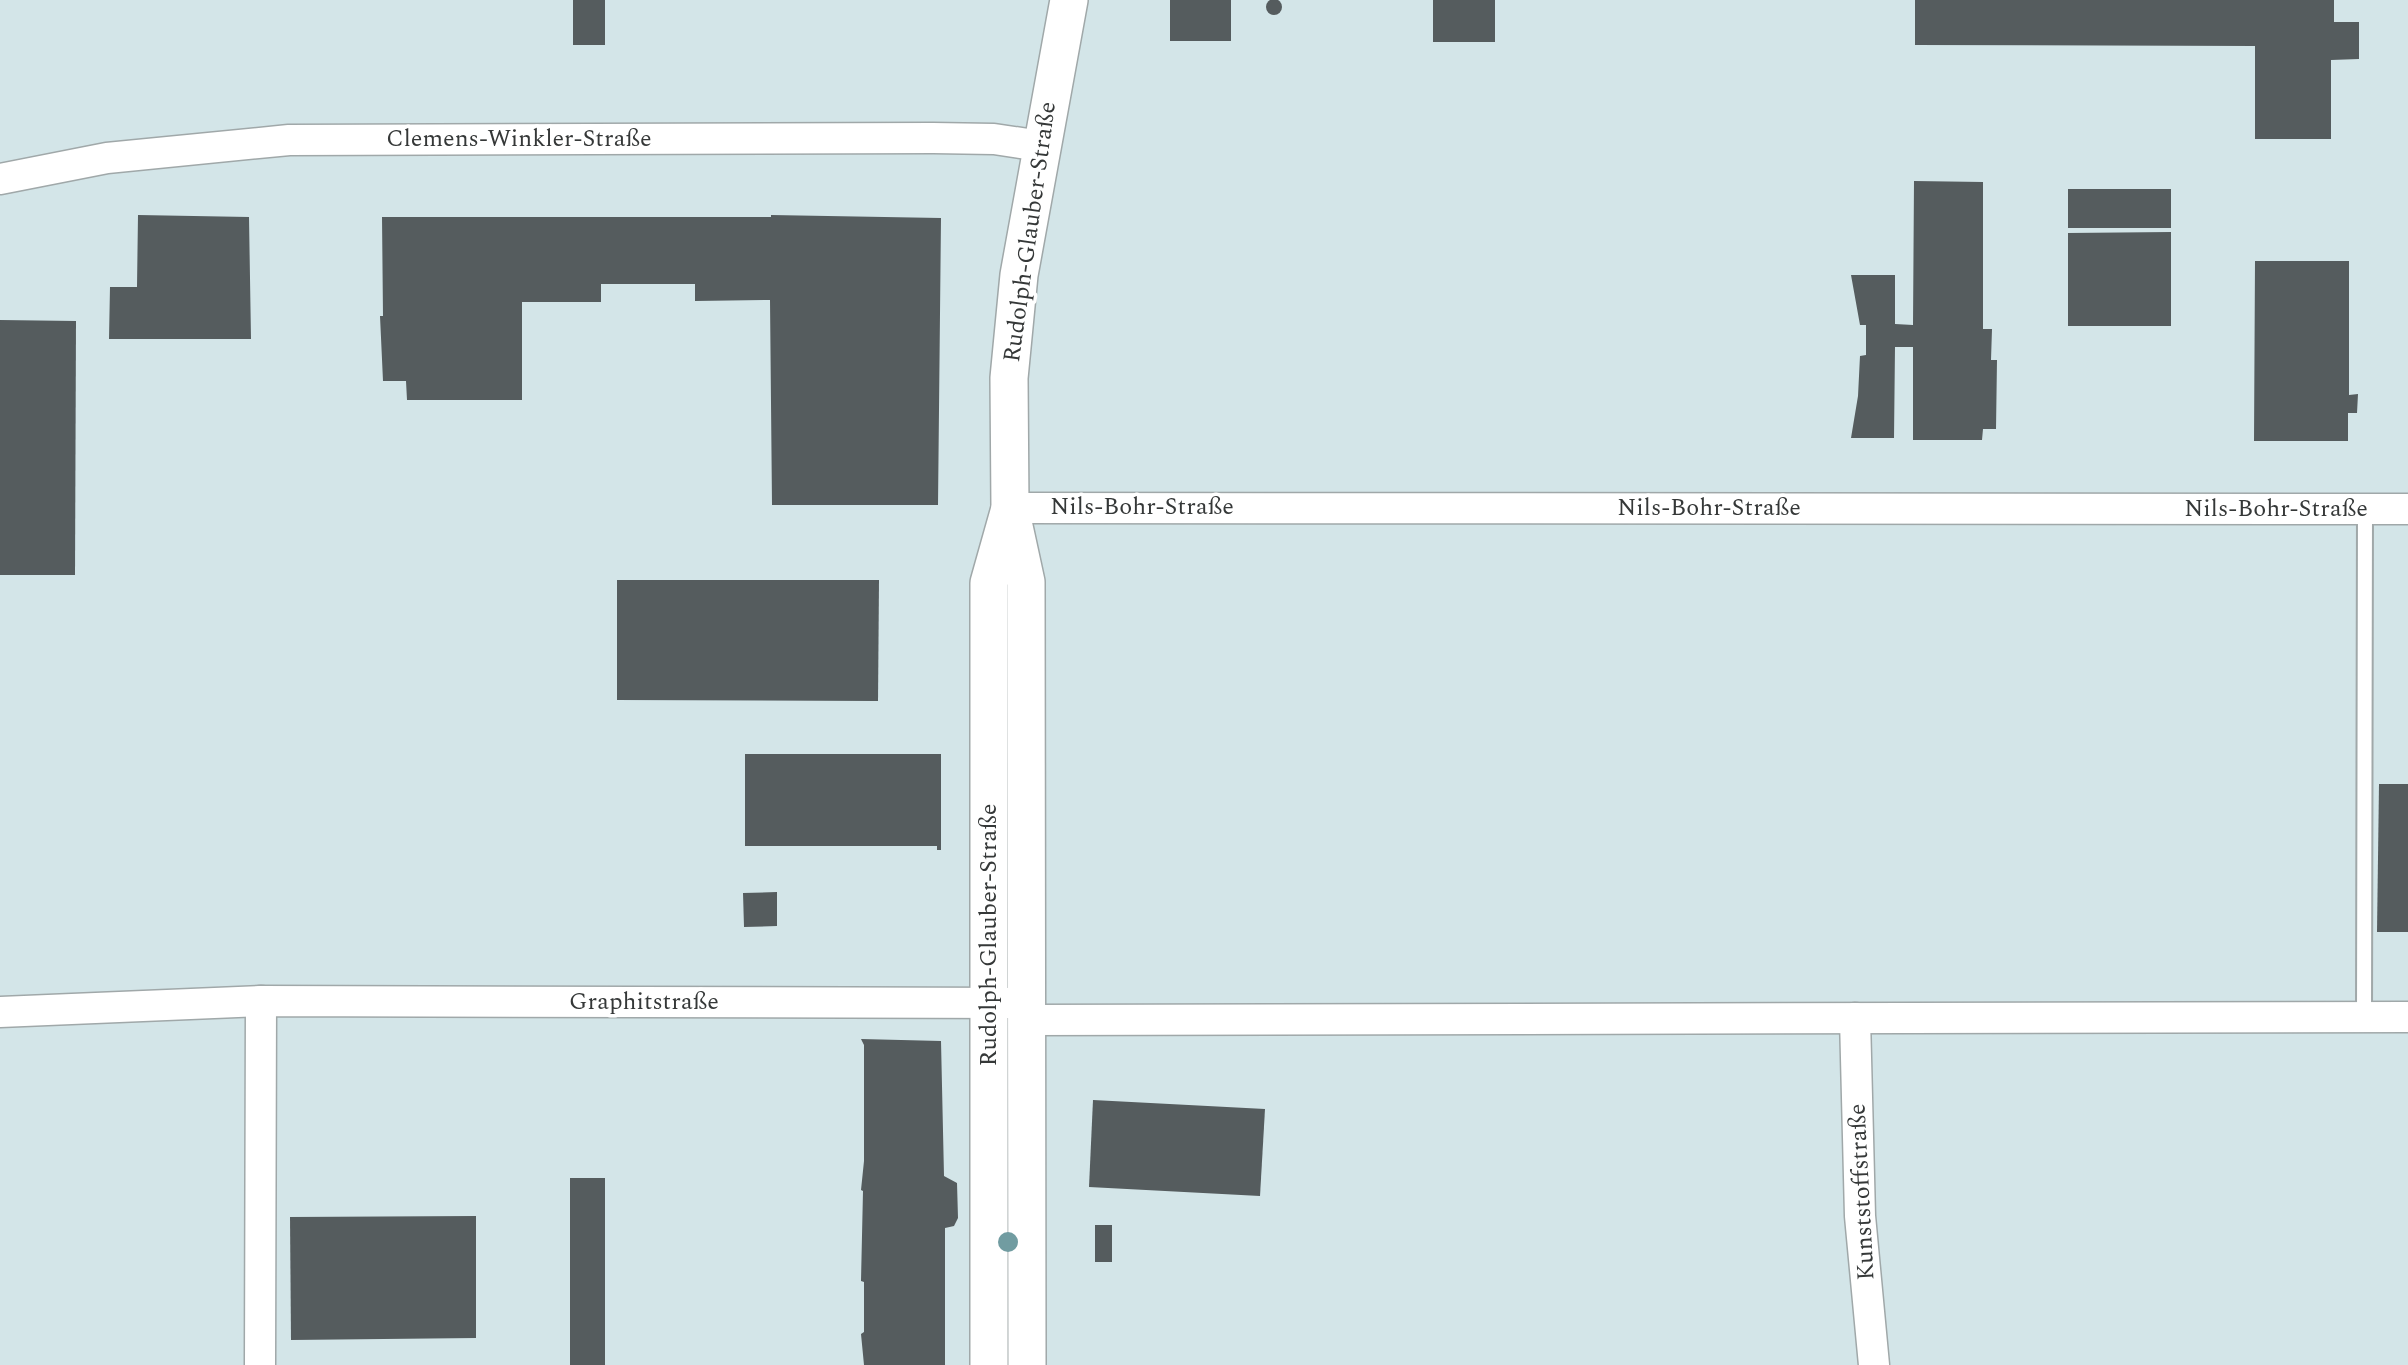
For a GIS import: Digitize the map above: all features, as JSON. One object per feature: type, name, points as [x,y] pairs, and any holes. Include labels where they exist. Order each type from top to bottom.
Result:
[{"type":"street","name":"Rudolph-Glauber-Straße","points":[[1027,1365],[1026,582],[1010,508],[1009,378],[1014,322],[1041,146],[1069,0]]},
{"type":"street","name":"Clemens-Winkler-Straße","points":[[0,179],[107,158],[289,140],[933,138],[994,139],[1041,146]]},
{"type":"street","name":"Rudolph-Glauber-Straße","points":[[989,1365],[989,583],[1010,508]]},
{"type":"street","name":"Nils-Bohr-Straße","points":[[1010,508],[2408,509]]},
{"type":"street","name":"Graphitstraße","points":[[0,1012],[261,1001],[989,1002],[1027,1011],[1855,1018],[2408,1017]]},
{"type":"street","points":[[261,1001],[261,1365]]},
{"type":"street","name":"Kunststoffstraße","points":[[1855,1018],[1860,1216],[1874,1365]]},
{"type":"lane","points":[[2364,1017],[2365,509]]},
{"type":"shaded area","points":[[0,0],[2408,0],[2408,1365],[0,1365]]},
{"type":"building","points":[[1274,-1],[1280,1],[1280,13],[1274,15],[1268,13],[1266,7],[1268,1]]},
{"type":"building","points":[[573,0],[605,0],[605,45],[573,45]]},
{"type":"building","points":[[1170,0],[1231,0],[1231,41],[1170,41]]},
{"type":"building","points":[[1433,0],[1495,0],[1495,42],[1433,42]]},
{"type":"building","points":[[1915,0],[2334,0],[2334,22],[2359,22],[2359,59],[2331,60],[2331,139],[2255,139],[2255,46],[1915,45]]},
{"type":"building","points":[[1914,181],[1983,182],[1983,329],[1992,329],[1991,360],[1997,360],[1996,429],[1983,429],[1982,440],[1913,440],[1913,347],[1895,347],[1894,438],[1851,438],[1858,396],[1860,356],[1866,355],[1866,325],[1860,325],[1851,275],[1895,275],[1895,324],[1913,325]]},
{"type":"building","points":[[2068,189],[2171,189],[2171,228],[2068,228]]},
{"type":"building","points":[[138,215],[249,217],[251,339],[109,339],[110,287],[137,287]]},
{"type":"building","points":[[771,215],[941,218],[938,505],[772,505],[770,300],[695,301],[695,284],[601,284],[601,302],[522,302],[522,400],[407,400],[406,381],[383,381],[380,316],[383,316],[382,217]]},
{"type":"building","points":[[2171,232],[2171,326],[2068,326],[2068,233]]},
{"type":"building","points":[[2255,261],[2349,261],[2349,395],[2358,394],[2357,413],[2348,413],[2348,441],[2254,441]]},
{"type":"building","points":[[0,320],[76,321],[75,575],[0,575]]},
{"type":"building","points":[[617,580],[879,580],[878,701],[617,700]]},
{"type":"building","points":[[745,754],[941,754],[941,850],[937,850],[937,846],[745,846]]},
{"type":"building","points":[[2379,784],[2408,784],[2408,932],[2377,932]]},
{"type":"building","points":[[777,892],[777,926],[744,927],[743,893]]},
{"type":"building","points":[[861,1039],[941,1041],[944,1176],[957,1183],[958,1218],[954,1226],[945,1228],[945,1365],[864,1365],[861,1334],[864,1332],[864,1282],[861,1281],[861,1190],[864,1161],[864,1045]]},
{"type":"building","points":[[1093,1100],[1265,1109],[1260,1196],[1089,1187]]},
{"type":"building","points":[[570,1178],[605,1178],[605,1365],[570,1365]]},
{"type":"building","points":[[476,1216],[476,1338],[291,1340],[290,1217]]},
{"type":"building","points":[[1095,1225],[1112,1225],[1112,1262],[1095,1262]]}]
